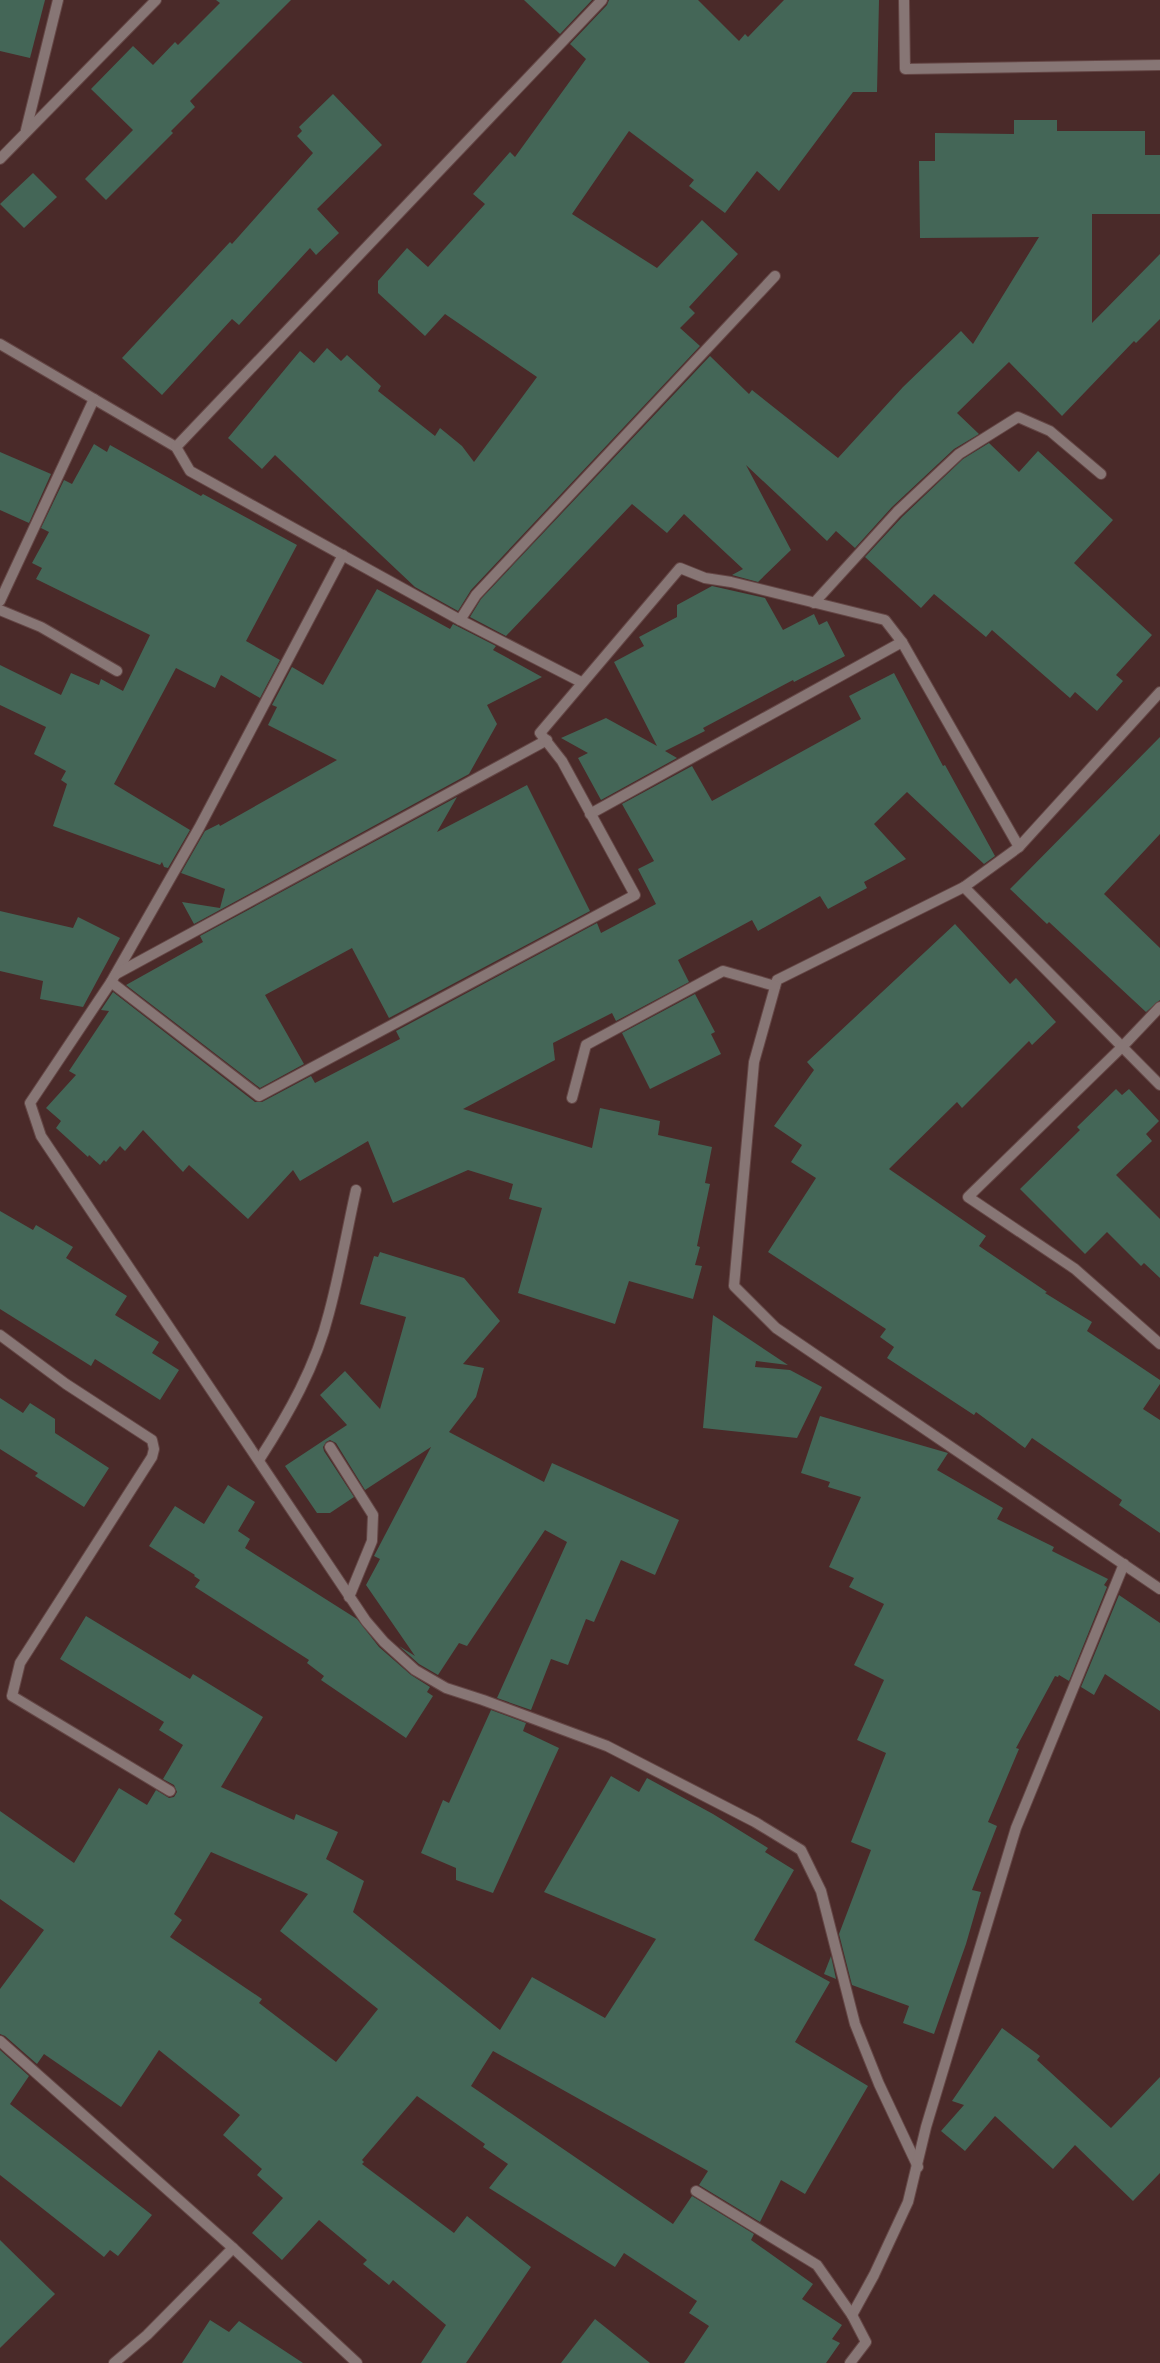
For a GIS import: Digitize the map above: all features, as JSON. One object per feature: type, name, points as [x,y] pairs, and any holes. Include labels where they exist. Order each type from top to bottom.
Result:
[{"type":"street","points":[[26,131],[58,0]]},
{"type":"street","points":[[0,159],[156,0]]},
{"type":"street","points":[[176,447],[602,0]]},
{"type":"street","points":[[904,0],[905,69],[1160,65]]},
{"type":"street","points":[[460,620],[476,595],[775,276]]},
{"type":"street","points":[[0,344],[176,447],[190,471],[460,620],[581,682]]},
{"type":"street","points":[[0,601],[94,399]]},
{"type":"street","points":[[814,603],[897,512],[959,454],[1018,417],[1050,431],[1101,474]]},
{"type":"street","points":[[343,554],[199,828],[113,978],[30,1103],[40,1136],[366,1621],[384,1642],[415,1670],[446,1688],[607,1746],[755,1822],[801,1850],[821,1890],[855,2024],[879,2084],[918,2167]]},
{"type":"street","points":[[113,978],[259,1096],[635,896],[562,761],[540,733],[581,682],[680,568],[705,578],[731,582],[885,620],[902,642],[1019,847]]},
{"type":"street","points":[[0,610],[41,627],[117,671]]},
{"type":"street","points":[[590,814],[902,642]]},
{"type":"street","points":[[1160,692],[1019,847],[964,887],[777,980],[754,1062],[734,1286],[776,1328],[1160,1589]]},
{"type":"street","points":[[113,978],[547,740]]},
{"type":"street","points":[[964,887],[1160,1085]]},
{"type":"street","points":[[572,1098],[586,1045],[723,971],[775,986]]},
{"type":"street","points":[[1160,1006],[1122,1047],[968,1197],[1075,1269],[1160,1344]]},
{"type":"street","points":[[259,1460],[289,1414],[329,1314],[356,1190]]},
{"type":"street","points":[[0,1335],[66,1384],[152,1440],[154,1449],[152,1457],[20,1663],[12,1696],[170,1791]]},
{"type":"street","points":[[330,1447],[373,1515],[372,1541],[350,1597]]},
{"type":"street","points":[[852,2316],[874,2275],[908,2202],[918,2167],[926,2127],[1016,1828],[1124,1564]]},
{"type":"street","points":[[0,2041],[233,2248],[357,2363]]},
{"type":"street","points":[[696,2191],[817,2265],[852,2316],[866,2342],[850,2363]]},
{"type":"street","points":[[114,2363],[147,2335],[233,2248]]},
{"type":"building","points":[[0,0],[45,0],[30,58],[0,51]]},
{"type":"building","points":[[216,0],[291,0],[190,101],[195,107],[171,131],[173,133],[106,200],[85,179],[133,130],[91,89],[133,46],[153,65],[175,42],[178,45],[220,3]]},
{"type":"building","points":[[524,0],[592,0],[560,34]]},
{"type":"building","points":[[609,0],[698,0],[739,41],[745,34],[748,37],[784,0],[879,0],[877,92],[853,92],[779,191],[757,171],[725,213],[689,186],[694,180],[629,131],[572,214],[657,268],[702,220],[738,254],[689,307],[695,313],[680,328],[700,346],[471,590],[458,611],[415,587],[275,455],[262,469],[228,438],[300,351],[314,363],[327,348],[341,361],[347,355],[381,386],[378,391],[435,436],[440,428],[462,446],[474,462],[537,377],[445,314],[425,336],[378,293],[378,281],[407,248],[428,267],[485,204],[473,194],[510,152],[515,157],[586,59],[570,44],[607,5]]},
{"type":"building","points":[[333,94],[382,145],[317,209],[339,233],[316,255],[310,248],[239,325],[232,319],[162,395],[122,358],[230,242],[232,244],[313,153],[297,136],[302,131],[299,127]]},
{"type":"building","points":[[1014,120],[1057,120],[1057,131],[1145,131],[1145,155],[1160,155],[1160,214],[1092,214],[1092,323],[1160,254],[1160,319],[1136,343],[1134,341],[1062,416],[1009,362],[957,413],[979,434],[954,449],[892,507],[855,548],[836,531],[827,541],[746,465],[791,550],[758,582],[732,575],[743,569],[684,514],[667,533],[632,504],[506,636],[470,617],[481,599],[710,356],[749,394],[752,390],[838,458],[903,387],[961,331],[973,344],[1039,237],[920,238],[919,161],[935,161],[935,133],[1014,134]]},
{"type":"building","points":[[33,173],[57,197],[24,228],[0,204]]},
{"type":"building","points":[[989,443],[1019,472],[1038,451],[1113,520],[1074,563],[1152,635],[1116,675],[1123,681],[1097,711],[1075,692],[1070,698],[992,630],[986,637],[934,594],[921,608],[865,557],[902,517],[963,459]]},
{"type":"building","points":[[94,444],[107,452],[110,445],[201,496],[203,494],[297,545],[246,641],[280,660],[260,698],[221,675],[215,688],[176,668],[114,784],[190,830],[168,868],[164,867],[162,862],[160,865],[53,826],[67,784],[61,780],[66,771],[34,754],[46,727],[0,705],[0,665],[61,695],[71,673],[99,685],[101,679],[123,691],[150,635],[36,579],[42,568],[32,563],[49,532],[41,528],[64,480],[72,484]]},
{"type":"building","points":[[0,452],[51,474],[29,523],[0,510]]},
{"type":"building","points":[[712,586],[765,598],[783,630],[814,614],[819,625],[827,621],[845,656],[794,682],[793,680],[703,728],[705,731],[665,751],[677,758],[601,800],[578,758],[588,753],[561,738],[606,718],[657,746],[614,662],[644,646],[639,637],[677,617],[677,605]]},
{"type":"building","points":[[377,589],[450,629],[453,624],[496,646],[493,650],[542,677],[487,705],[497,724],[469,774],[194,924],[182,902],[220,908],[225,889],[181,873],[205,831],[219,824],[220,826],[337,760],[268,725],[277,707],[272,705],[292,667],[323,685]]},
{"type":"building","points":[[894,673],[943,766],[945,765],[995,856],[984,864],[907,792],[874,824],[906,859],[864,882],[867,888],[828,909],[820,896],[758,931],[752,920],[678,960],[689,982],[616,1021],[612,1013],[553,1043],[555,1060],[463,1109],[592,1148],[600,1108],[660,1121],[658,1135],[712,1147],[705,1183],[710,1184],[697,1246],[700,1247],[695,1265],[702,1266],[693,1299],[629,1281],[615,1324],[518,1293],[542,1208],[509,1199],[513,1184],[468,1170],[393,1203],[368,1141],[300,1181],[293,1170],[248,1219],[189,1165],[183,1172],[143,1130],[125,1151],[120,1146],[106,1162],[104,1160],[100,1165],[89,1155],[88,1157],[56,1128],[61,1121],[46,1108],[76,1075],[69,1071],[109,1011],[101,1010],[113,992],[255,1102],[262,1102],[311,1076],[315,1083],[400,1039],[396,1031],[597,923],[601,933],[656,904],[638,869],[654,861],[622,804],[692,766],[712,801],[861,719],[849,696]]},
{"type":"building","points":[[1160,737],[1160,834],[1104,894],[1160,948],[1160,1000],[1146,1012],[1049,922],[1047,924],[1010,889]]},
{"type":"building","points":[[527,785],[590,911],[389,1018],[352,948],[265,995],[304,1064],[260,1088],[126,985],[203,942],[200,936],[457,797],[437,832]]},
{"type":"building","points":[[0,911],[73,928],[78,917],[120,938],[83,1007],[40,999],[43,981],[0,971]]},
{"type":"building","points":[[955,924],[1010,984],[1016,978],[1056,1022],[1032,1045],[1029,1041],[962,1108],[957,1102],[889,1169],[986,1236],[979,1246],[1047,1292],[1045,1293],[1092,1322],[1087,1331],[1160,1380],[1160,1384],[1143,1409],[1160,1420],[1160,1533],[1119,1505],[1122,1500],[1032,1438],[1025,1448],[976,1412],[974,1415],[887,1358],[894,1347],[880,1337],[886,1329],[768,1252],[816,1178],[791,1162],[802,1145],[774,1126],[814,1070],[807,1062]]},
{"type":"building","points":[[695,994],[715,1032],[711,1034],[721,1054],[650,1089],[622,1033]]},
{"type":"building","points":[[1116,1089],[1122,1095],[1129,1089],[1159,1121],[1146,1134],[1152,1141],[1116,1175],[1160,1219],[1160,1278],[1144,1263],[1141,1266],[1107,1232],[1085,1254],[1020,1189],[1080,1130],[1077,1127]]},
{"type":"building","points":[[0,1211],[33,1230],[36,1225],[73,1247],[66,1258],[127,1296],[115,1315],[159,1342],[152,1353],[179,1370],[160,1400],[95,1359],[91,1366],[0,1309]]},
{"type":"building","points":[[380,1252],[464,1278],[500,1321],[463,1364],[484,1368],[476,1397],[449,1432],[544,1482],[552,1463],[679,1520],[655,1575],[621,1560],[594,1622],[586,1619],[568,1665],[551,1659],[531,1710],[497,1698],[567,1542],[545,1530],[467,1646],[459,1643],[438,1675],[419,1664],[399,1646],[415,1656],[366,1585],[380,1559],[374,1556],[431,1447],[365,1490],[336,1443],[330,1440],[326,1442],[323,1447],[324,1451],[354,1497],[330,1513],[317,1513],[285,1466],[347,1425],[320,1395],[345,1371],[380,1409],[406,1317],[360,1304],[374,1256],[378,1257]]},
{"type":"building","points":[[713,1315],[788,1365],[756,1361],[755,1367],[790,1370],[822,1387],[797,1438],[703,1428]]},
{"type":"building","points":[[0,1398],[23,1413],[30,1403],[55,1419],[55,1433],[109,1468],[84,1507],[35,1476],[38,1473],[0,1449]]},
{"type":"building","points":[[820,1416],[948,1453],[937,1470],[1003,1508],[997,1519],[1054,1547],[1052,1551],[1108,1579],[1104,1585],[1107,1587],[1069,1681],[1059,1675],[1058,1677],[1055,1676],[1016,1748],[1019,1749],[988,1822],[997,1826],[972,1890],[981,1892],[966,1944],[934,2034],[903,2023],[909,2006],[852,1985],[839,1934],[871,1850],[851,1842],[886,1753],[857,1740],[884,1680],[854,1665],[884,1604],[849,1587],[854,1578],[829,1567],[861,1497],[828,1487],[830,1482],[801,1473]]},
{"type":"building","points":[[228,1485],[255,1502],[238,1531],[250,1539],[245,1548],[357,1619],[379,1647],[411,1675],[430,1687],[427,1692],[433,1696],[406,1738],[321,1680],[324,1676],[307,1663],[309,1660],[195,1587],[200,1580],[195,1575],[149,1546],[175,1506],[204,1524]]},
{"type":"building","points":[[1119,1595],[1160,1623],[1160,1711],[1105,1674],[1094,1695],[1081,1687]]},
{"type":"building","points":[[86,1616],[190,1679],[193,1674],[263,1717],[221,1787],[294,1820],[296,1814],[338,1832],[326,1859],[364,1881],[353,1912],[500,2030],[532,1977],[605,2018],[656,1939],[544,1892],[611,1776],[639,1792],[647,1778],[713,1814],[768,1848],[765,1852],[794,1870],[754,1940],[830,1982],[795,2042],[868,2086],[805,2194],[781,2180],[760,2222],[699,2185],[708,2171],[493,2051],[471,2086],[673,2224],[692,2196],[754,2234],[751,2240],[813,2284],[802,2299],[842,2325],[832,2339],[840,2343],[826,2363],[684,2363],[709,2326],[689,2313],[697,2301],[624,2253],[615,2267],[489,2188],[508,2164],[483,2147],[485,2144],[417,2096],[362,2160],[364,2162],[362,2164],[454,2233],[467,2216],[531,2267],[466,2363],[421,2363],[446,2325],[393,2280],[389,2285],[363,2264],[367,2260],[319,2220],[282,2260],[252,2233],[283,2198],[257,2175],[262,2169],[223,2135],[240,2115],[159,2050],[121,2107],[44,2054],[37,2064],[5,2036],[0,2034],[0,1989],[44,1930],[0,1899],[0,1811],[74,1863],[119,1788],[147,1805],[156,1790],[169,1798],[174,1797],[177,1792],[174,1785],[163,1779],[183,1745],[159,1730],[164,1722],[60,1659]],"holes":[[[211,1852],[308,1894],[280,1931],[378,2009],[336,2062],[259,2003],[262,1999],[170,1937],[182,1920],[174,1914]]]},
{"type":"building","points":[[491,1710],[526,1723],[523,1731],[559,1748],[493,1893],[456,1880],[456,1868],[421,1853],[443,1800],[449,1803]]},
{"type":"building","points":[[831,1956],[836,1979],[824,1974]]},
{"type":"building","points":[[1002,2028],[1040,2056],[1037,2060],[1111,2128],[1160,2077],[1160,2173],[1133,2201],[1075,2145],[1053,2169],[995,2116],[965,2151],[941,2131],[964,2105],[952,2101]]},
{"type":"building","points":[[0,2050],[29,2076],[10,2104],[152,2215],[118,2256],[110,2250],[104,2257],[0,2175]]},
{"type":"building","points":[[0,2240],[55,2294],[0,2348]]},
{"type":"building","points":[[595,2319],[650,2363],[561,2363]]},
{"type":"building","points":[[210,2320],[229,2332],[239,2321],[303,2363],[182,2363]]}]
